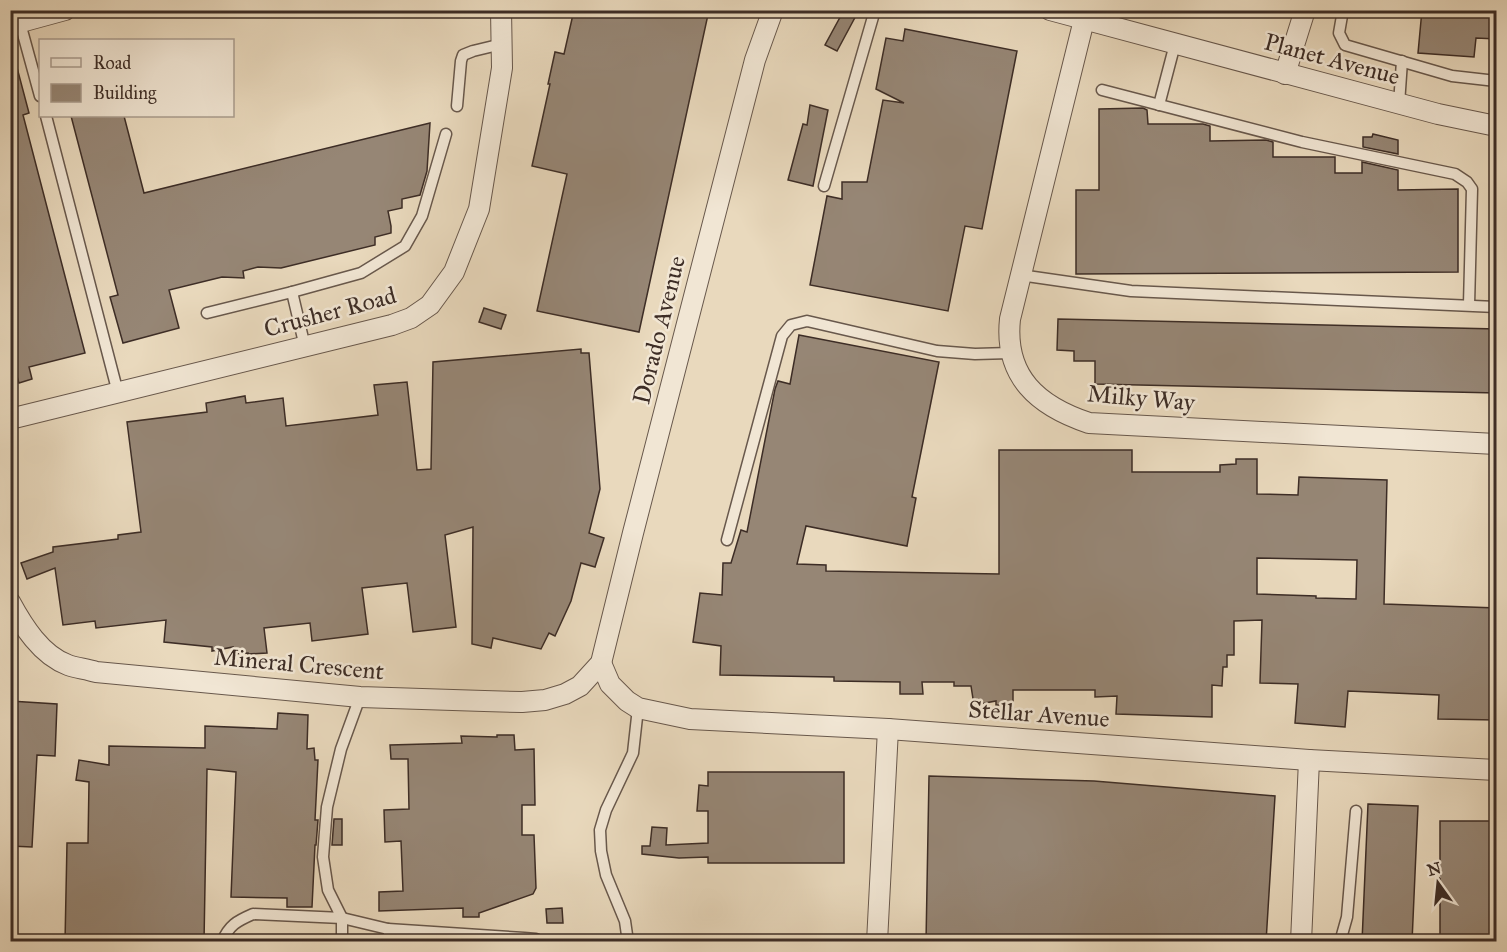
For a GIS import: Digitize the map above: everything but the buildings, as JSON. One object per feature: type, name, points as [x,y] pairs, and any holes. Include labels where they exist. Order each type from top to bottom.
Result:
[{"type":"street","points":[[15,24],[65,10]]},
{"type":"street","name":"Crusher Road","points":[[10,419],[392,325],[411,318],[430,305],[454,272],[478,209],[501,78],[501,10]]},
{"type":"street","name":"Dorado Avenue","points":[[601,663],[755,60],[773,10]]},
{"type":"street","name":"Planet Avenue","points":[[1050,10],[1437,114],[1497,126]]},
{"type":"street","points":[[1285,74],[1305,10]]},
{"type":"street","name":"Milky Way","points":[[1084,20],[1010,319],[1008,336],[1010,353],[1021,377],[1038,397],[1069,416],[1089,423],[1497,444]]},
{"type":"street","name":"Mineral Crescent","points":[[10,602],[21,623],[42,649],[66,664],[96,672],[360,697],[522,702],[545,700],[565,694],[580,686],[601,663]]},
{"type":"street","name":"Stellar Avenue","points":[[601,663],[610,684],[627,701],[638,708],[690,719],[888,729],[1309,760],[1497,770]]},
{"type":"street","points":[[877,942],[888,729]]},
{"type":"street","points":[[1301,942],[1309,760]]},
{"type":"lane","points":[[824,186],[875,10]]},
{"type":"lane","points":[[1342,10],[1340,33],[1345,45],[1452,76],[1497,81]]},
{"type":"lane","points":[[15,24],[39,93]]},
{"type":"lane","points":[[457,106],[463,55],[502,44]]},
{"type":"lane","points":[[1159,105],[1175,44]]},
{"type":"lane","points":[[1399,104],[1402,61]]},
{"type":"lane","points":[[1102,90],[1302,142],[1455,174],[1467,182],[1472,189],[1469,305]]},
{"type":"lane","points":[[45,117],[118,393]]},
{"type":"lane","points":[[207,313],[361,273],[405,246],[422,216],[446,134]]},
{"type":"lane","points":[[1020,275],[1131,291],[1497,307]]},
{"type":"lane","points":[[292,292],[304,347]]},
{"type":"lane","points":[[727,540],[782,336],[791,325],[807,321],[937,351],[975,354],[1010,353]]},
{"type":"lane","points":[[342,942],[342,918],[328,890],[323,857],[327,807],[341,750],[360,697]]},
{"type":"lane","points":[[628,942],[625,921],[606,875],[600,830],[606,810],[633,753],[638,708]]},
{"type":"lane","points":[[1340,942],[1347,917],[1356,811]]},
{"type":"lane","points":[[222,942],[230,927],[253,914],[342,918],[388,928],[536,939],[540,942]]},
{"type":"lane","points":[[388,928],[391,942]]}]
